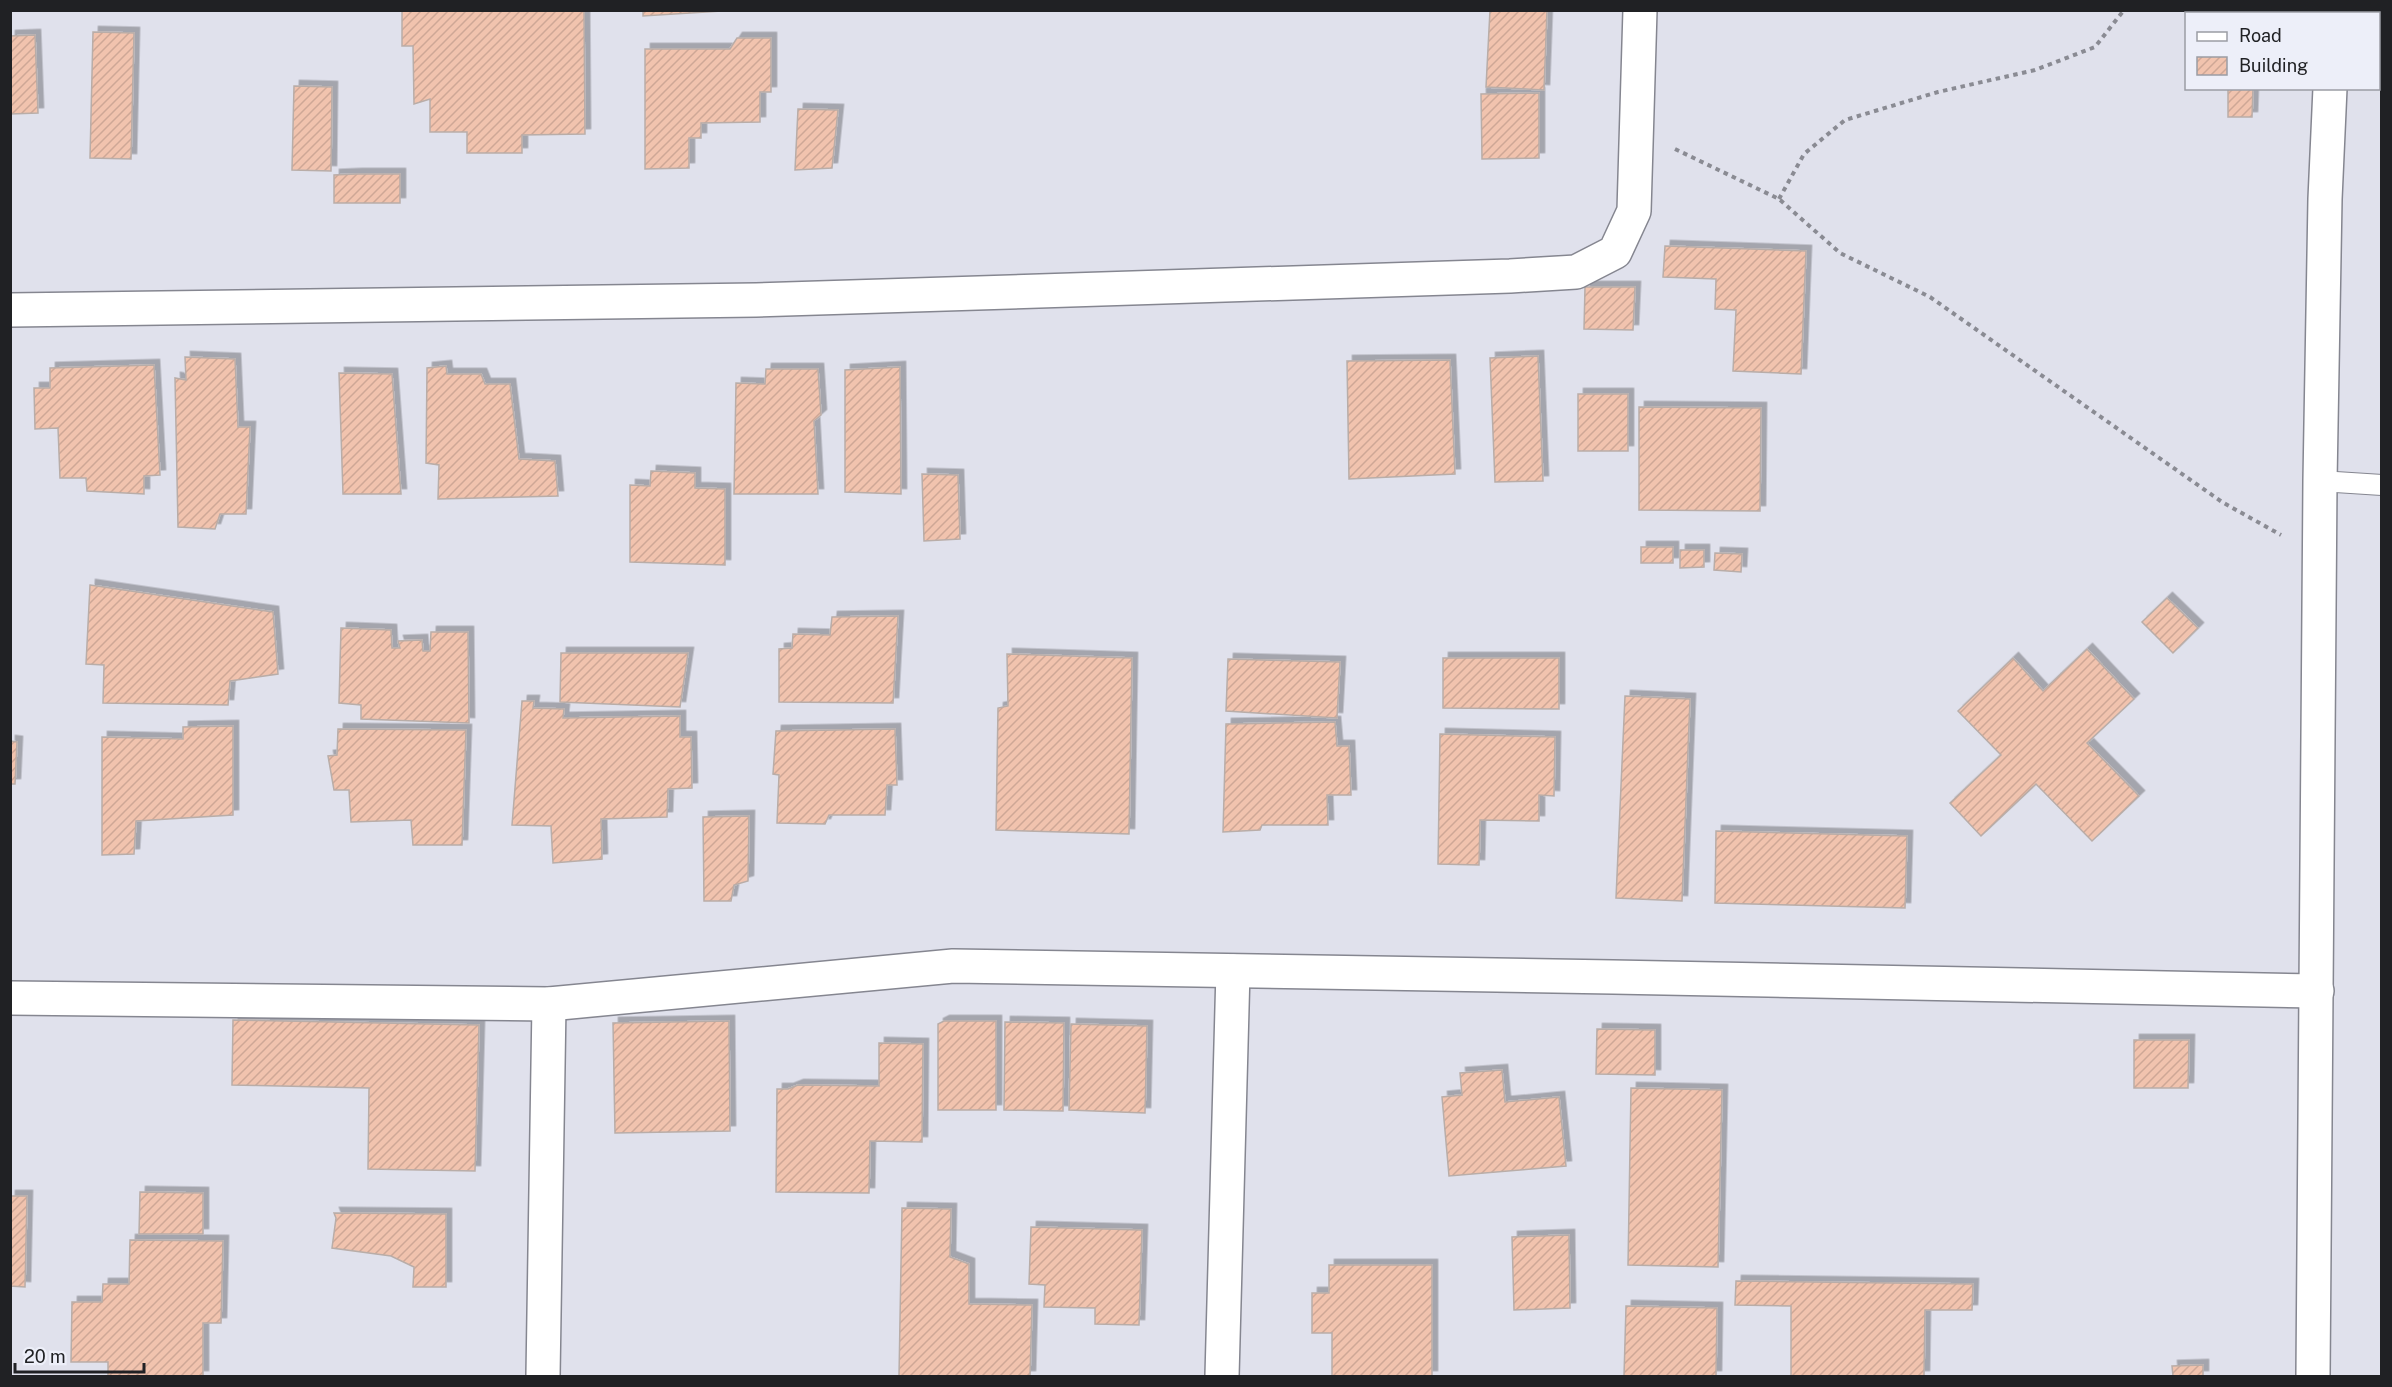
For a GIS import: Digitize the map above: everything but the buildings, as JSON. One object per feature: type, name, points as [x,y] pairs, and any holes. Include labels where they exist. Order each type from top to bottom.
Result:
[{"type":"street","points":[[10,310],[756,300],[1576,272],[1615,252],[1634,211],[1640,10]]},
{"type":"street","points":[[2313,1377],[2320,482],[2325,199],[2330,90]]},
{"type":"street","points":[[10,998],[549,1004],[953,966],[2317,991]]},
{"type":"street","points":[[1222,1377],[1233,971]]},
{"type":"street","points":[[543,1377],[549,1004]]},
{"type":"lane","points":[[2320,482],[2382,485]]},
{"type":"path","points":[[1779,199],[1804,154],[1845,120],[1938,92],[2045,66],[2095,47],[2124,10]]},
{"type":"path","points":[[1637,129],[1779,199],[1840,253],[1930,297],[2222,501],[2320,557]]}]
